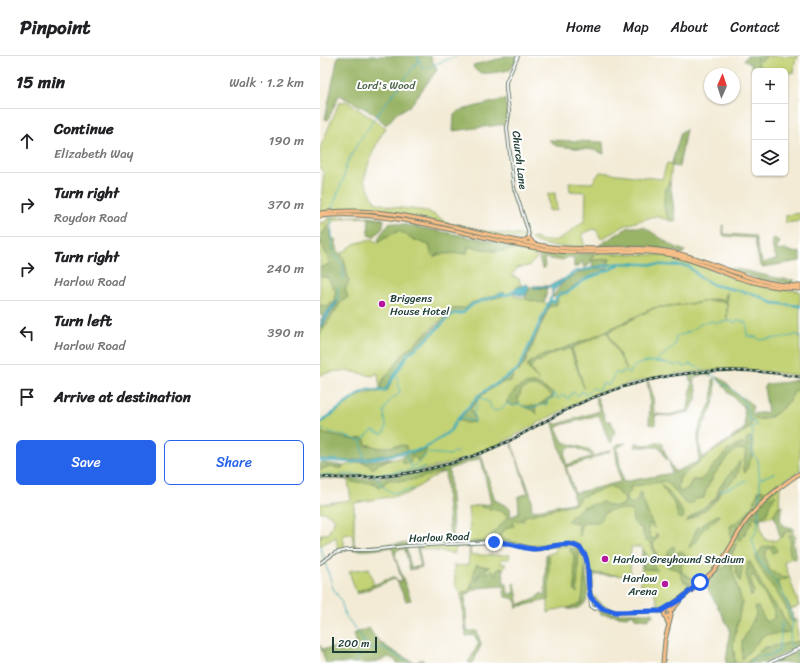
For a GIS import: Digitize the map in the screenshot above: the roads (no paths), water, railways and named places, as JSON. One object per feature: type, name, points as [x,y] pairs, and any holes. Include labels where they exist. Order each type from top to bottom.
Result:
[{"type":"main road","points":[[320,216],[333,213],[367,211],[402,215],[519,241],[528,245],[534,244],[563,248],[631,248],[664,250],[684,255],[754,280],[775,284],[800,286]]},
{"type":"main road","points":[[320,213],[327,214]]},
{"type":"main road","points":[[333,213],[364,214],[396,218],[528,245],[572,252],[638,251],[662,254],[692,260],[753,282],[800,289]]},
{"type":"main road","points":[[519,241],[529,238],[534,244]]},
{"type":"main road","points":[[668,624],[665,616],[666,610],[681,599],[718,565],[760,504],[775,490],[800,473]]},
{"type":"main road","points":[[663,663],[665,640],[671,611],[681,599]]},
{"type":"main road","points":[[666,610],[671,611]]},
{"type":"main road","points":[[665,616],[671,616]]},
{"type":"street","name":"Church Lane","points":[[518,56],[506,82],[509,111],[507,128],[514,188],[528,227],[528,245]]},
{"type":"street","name":"Harlow Road","points":[[320,563],[335,553],[347,550],[370,550],[406,546],[494,542],[510,543],[534,549],[570,544],[579,547],[586,557],[591,603]]},
{"type":"street","points":[[591,598],[598,606],[620,613],[657,612],[666,610]]},
{"type":"street","points":[[594,601],[591,603],[592,608],[598,606]]},
{"type":"street","points":[[657,612],[665,616]]},
{"type":"street","points":[[769,663],[800,648]]},
{"type":"water","points":[[563,279],[564,281],[553,291],[552,298],[552,290],[550,288],[533,288],[533,286],[549,286]]},
{"type":"water","points":[[527,284],[530,287],[525,296],[515,294],[515,288]]},
{"type":"water","points":[[336,301],[338,302],[320,328],[322,318]]},
{"type":"waterway","points":[[331,211],[344,177],[346,165],[358,143],[377,115],[419,60],[417,56]]},
{"type":"waterway","points":[[419,60],[423,69],[457,56]]},
{"type":"waterway","points":[[331,216],[333,252],[343,266],[343,279]]},
{"type":"waterway","points":[[561,282],[575,272],[619,263],[688,266],[701,278],[714,285],[754,294],[773,303],[800,306]]},
{"type":"waterway","points":[[550,301],[554,302],[560,293],[567,293],[586,279],[618,266],[619,263]]},
{"type":"waterway","points":[[338,287],[338,301]]},
{"type":"waterway","points":[[320,423],[359,394],[368,390],[385,391],[408,354],[425,341],[453,314],[463,313],[473,304],[501,294],[508,295],[516,289]]},
{"type":"waterway","points":[[320,460],[352,462],[424,449],[450,431],[456,421],[479,395],[516,371],[520,366],[551,298]]},
{"type":"waterway","points":[[655,362],[675,345],[676,336],[686,333],[701,324],[713,320],[714,323],[731,321],[735,323],[738,320],[747,323],[747,336],[756,337],[760,340],[793,336],[796,334],[800,337]]},
{"type":"waterway","points":[[456,421],[460,418],[475,422],[474,413],[478,399],[481,398],[490,403],[491,408],[494,411],[500,410],[508,403],[514,406],[520,404],[530,408],[547,404],[547,400],[553,398],[554,393],[558,399],[563,395],[568,399],[573,392],[578,396],[582,391],[585,394],[592,388],[599,390],[603,383],[608,386],[616,372],[620,374],[624,370],[629,373],[635,366],[644,362],[661,362],[677,366],[679,363],[685,367],[690,364],[703,370]]},
{"type":"waterway","points":[[361,441],[373,430],[381,434],[385,432],[386,426],[384,411],[390,400],[400,393],[396,371]]},
{"type":"waterway","points":[[705,372],[717,378],[721,383],[736,393],[747,408],[749,420],[756,423],[756,425],[751,429],[753,433],[751,442],[754,445],[752,449],[754,456],[758,460],[760,486],[759,502]]},
{"type":"waterway","points":[[320,429],[361,441],[364,458]]},
{"type":"waterway","points":[[405,454],[411,467],[420,462],[427,453],[451,455],[455,451],[459,455]]},
{"type":"waterway","points":[[320,475],[381,474],[424,468]]},
{"type":"waterway","points":[[761,478],[775,473]]},
{"type":"waterway","points":[[375,475],[381,485],[392,493],[413,489]]},
{"type":"waterway","points":[[721,491],[747,481]]},
{"type":"waterway","points":[[759,509],[757,531],[752,538],[757,557],[782,591],[790,611],[793,623],[789,642],[794,649]]},
{"type":"waterway","points":[[320,546],[333,588],[341,601],[345,615],[369,647],[377,649],[383,647],[409,663]]},
{"type":"waterway","points":[[750,663],[753,659],[779,652],[782,623]]},
{"type":"waterway","points":[[354,663],[359,656],[362,638]]},
{"type":"waterway","points":[[797,653],[798,663]]},
{"type":"railway","points":[[320,477],[345,478],[394,475],[442,466],[465,459],[511,440],[586,400],[621,387],[646,381],[697,372],[723,371],[749,371],[800,377]]},
{"type":"place","name":"Briggens House Hotel","points":[[382,304]]},
{"type":"place","name":"Harlow Greyhound Stadium","points":[[605,559]]},
{"type":"place","name":"Harlow Arena","points":[[665,584]]},
{"type":"park label","name":"Lord's Wood","points":[[386,85]]}]
